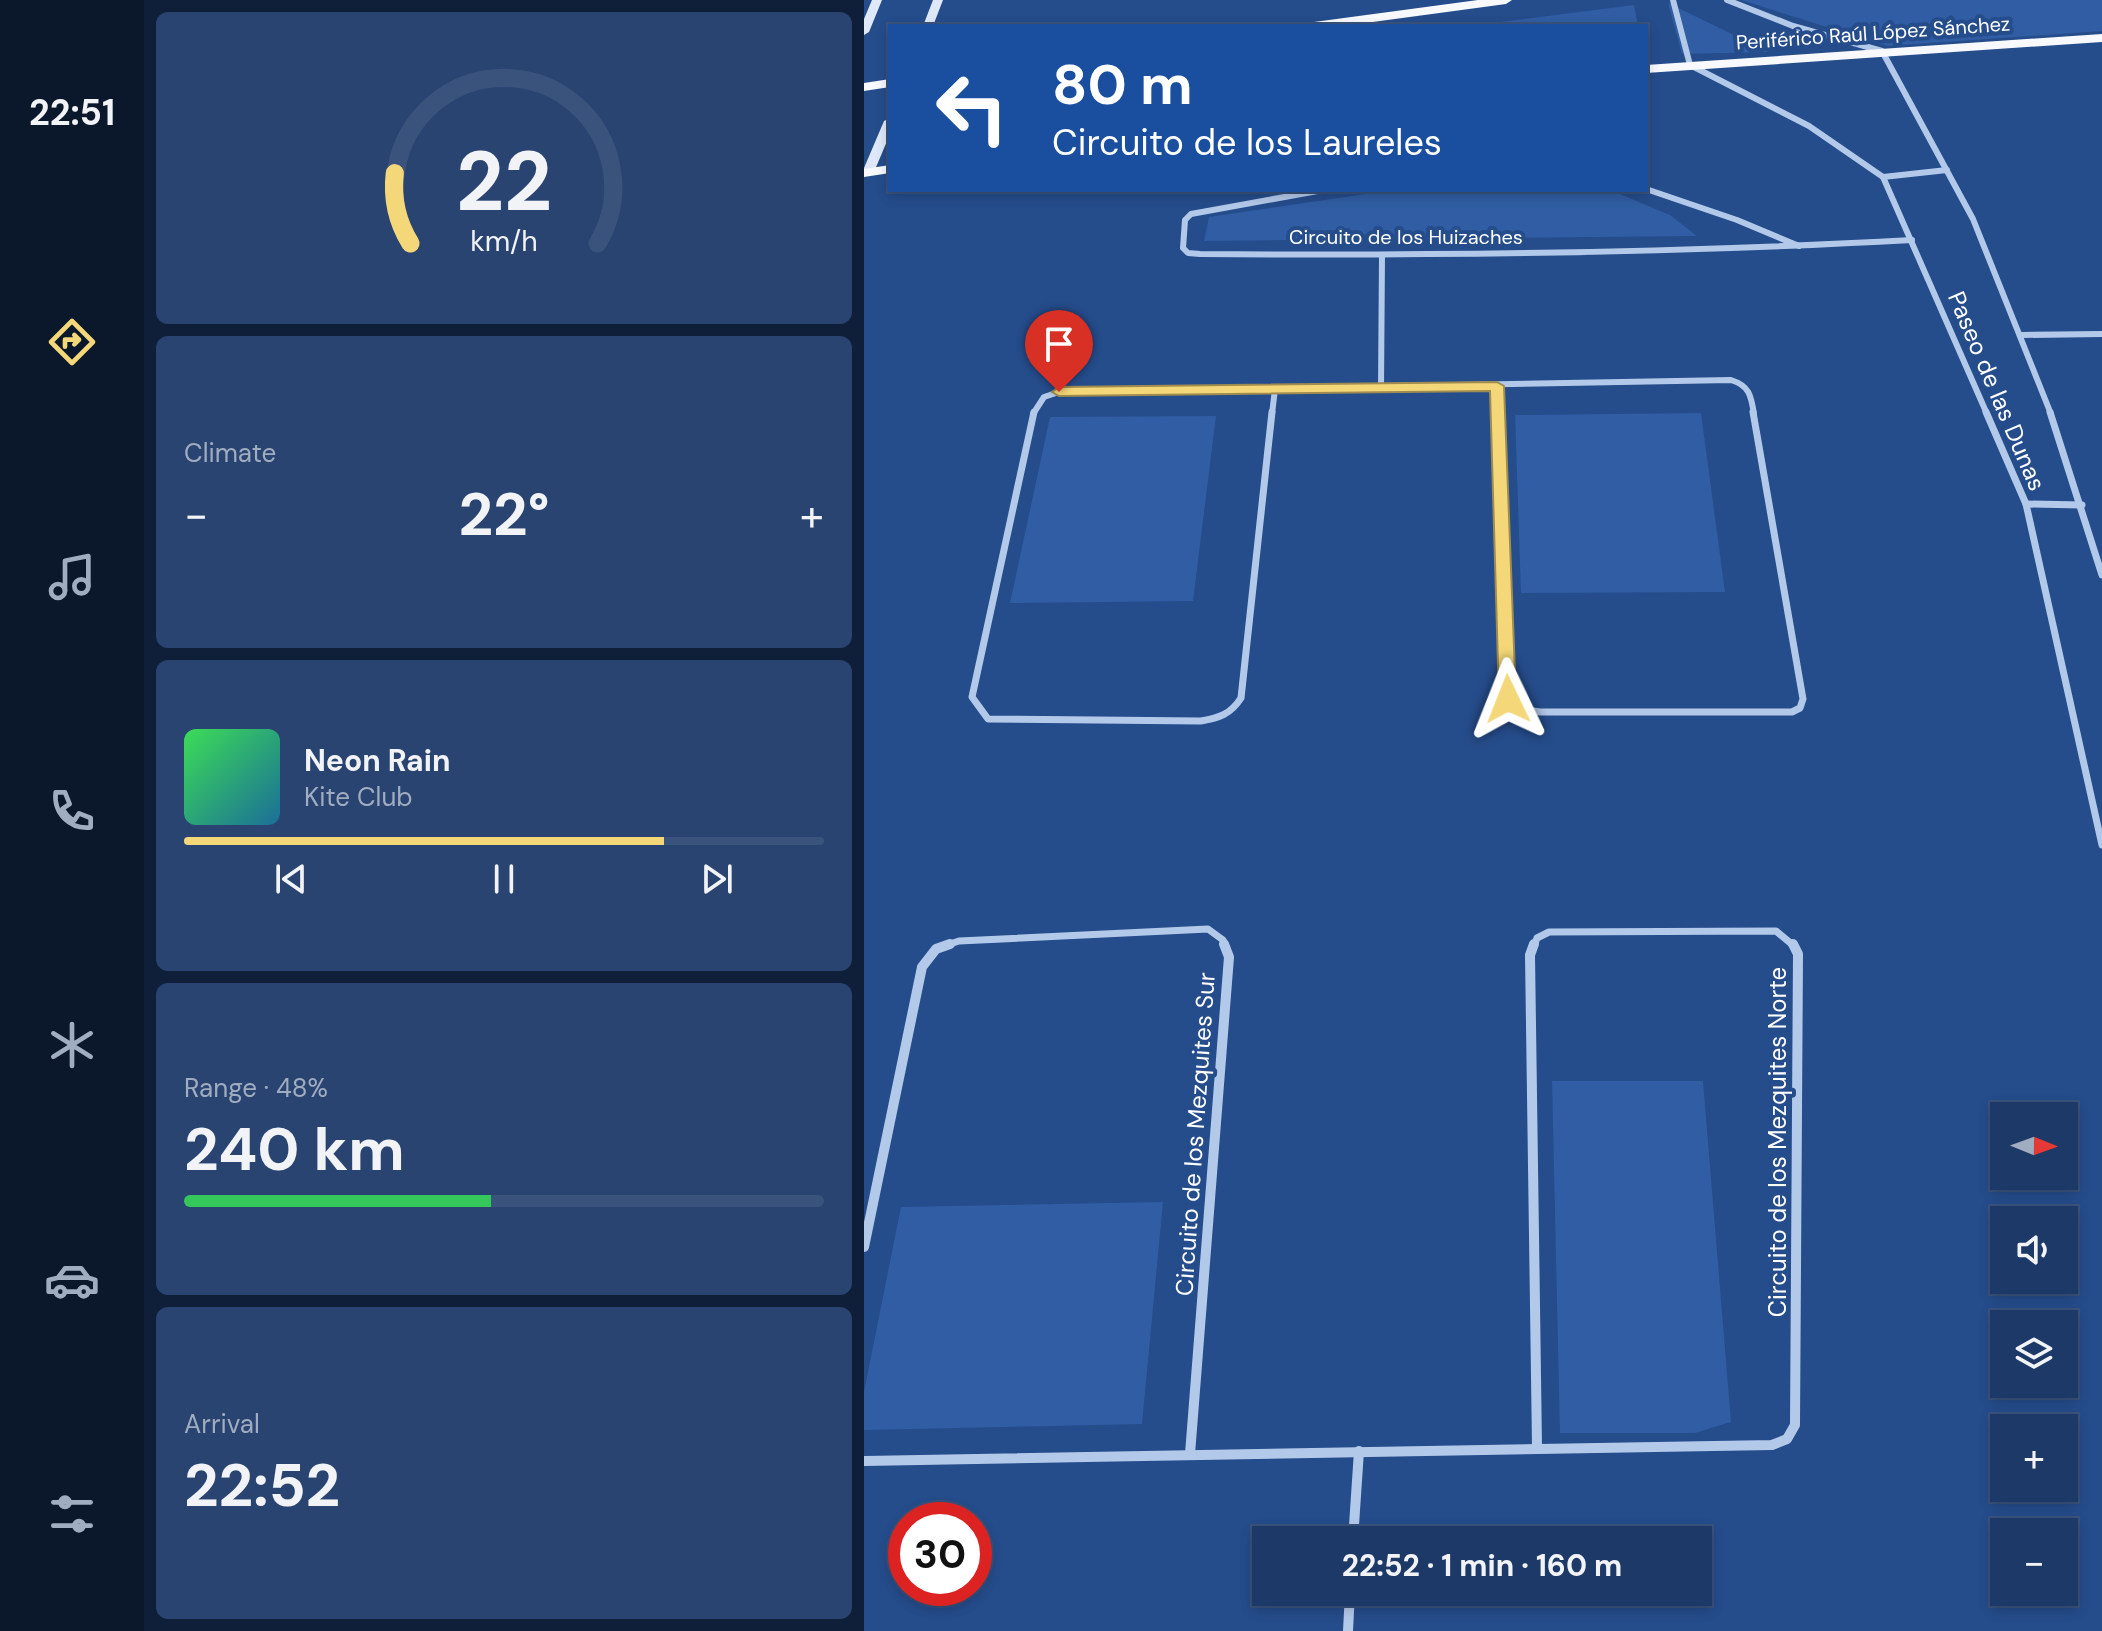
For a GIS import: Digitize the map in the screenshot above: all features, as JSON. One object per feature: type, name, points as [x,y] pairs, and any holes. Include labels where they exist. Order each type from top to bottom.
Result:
[{"type":"main road","points":[[1329,24],[1506,0]]},
{"type":"main road","name":"Periférico Raúl López Sánchez","points":[[1648,69],[2102,38]]},
{"type":"main road","points":[[864,87],[888,83]]},
{"type":"main road","points":[[865,172],[888,169]]},
{"type":"street","points":[[864,32],[877,0]]},
{"type":"street","points":[[929,24],[938,0]]},
{"type":"street","points":[[1673,0],[1690,65],[1809,126],[1883,177],[1947,170]]},
{"type":"street","points":[[1727,0],[1793,26],[1882,51]]},
{"type":"street","name":"Paseo de las Dunas","points":[[1882,51],[1983,241],[2071,467],[2102,575]]},
{"type":"street","points":[[865,172],[888,125]]},
{"type":"street","name":"Paseo de las Dunas","points":[[1883,177],[2026,504],[2102,845]]},
{"type":"street","name":"Circuito de los Huizaches","points":[[1648,190],[1737,220],[1802,247]]},
{"type":"street","name":"Circuito de los Huizaches","points":[[1312,192],[1191,214],[1185,220],[1183,248],[1188,253],[1200,254],[1382,255],[1802,247],[1912,240]]},
{"type":"street","points":[[1381,389],[1382,255]]},
{"type":"street","points":[[2022,335],[2102,334]]},
{"type":"street","points":[[1275,389],[1241,698],[1234,711],[1220,718],[1201,721],[988,719],[972,697],[1035,407],[1044,397],[1059,392],[1275,389],[1381,389],[1497,386],[1731,380],[1743,384],[1750,392],[1803,699],[1800,708],[1792,712],[1540,712],[1520,709],[1508,699],[1497,386]]},
{"type":"street","points":[[2026,504],[2082,505]]},
{"type":"street","name":"Circuito de los Mezquites Sur","points":[[864,1247],[922,967],[936,949],[959,941],[1208,929],[1223,940],[1229,957],[1190,1454]]},
{"type":"street","name":"Circuito de los Mezquites Norte","points":[[1776,931],[1791,941],[1798,954],[1795,1425],[1787,1439],[1772,1445],[1537,1446],[1530,955],[1537,938],[1549,932],[1776,931]]},
{"type":"street","points":[[864,1461],[1537,1446]]},
{"type":"street","points":[[1354,1526],[1359,1451]]},
{"type":"street","points":[[1348,1631],[1349,1606]]},
{"type":"shaded area","points":[[1741,0],[2102,0],[2102,31],[1887,46]]},
{"type":"shaded area","points":[[1668,3],[1769,52],[1682,54]]},
{"type":"shaded area","points":[[1634,5],[1638,24],[1485,24]]},
{"type":"shaded area","points":[[1379,192],[1615,192],[1670,215],[1697,236],[1204,241],[1209,217]]},
{"type":"shaded area","points":[[1701,413],[1725,592],[1521,593],[1515,415]]},
{"type":"shaded area","points":[[1216,416],[1193,601],[1010,603],[1050,417]]},
{"type":"shaded area","points":[[1552,1081],[1703,1081],[1731,1422],[1695,1433],[1560,1433]]},
{"type":"shaded area","points":[[1163,1202],[1142,1424],[864,1430],[864,1392],[901,1207]]},
{"type":"route","points":[[1059,392],[1497,386],[1508,699]]}]
